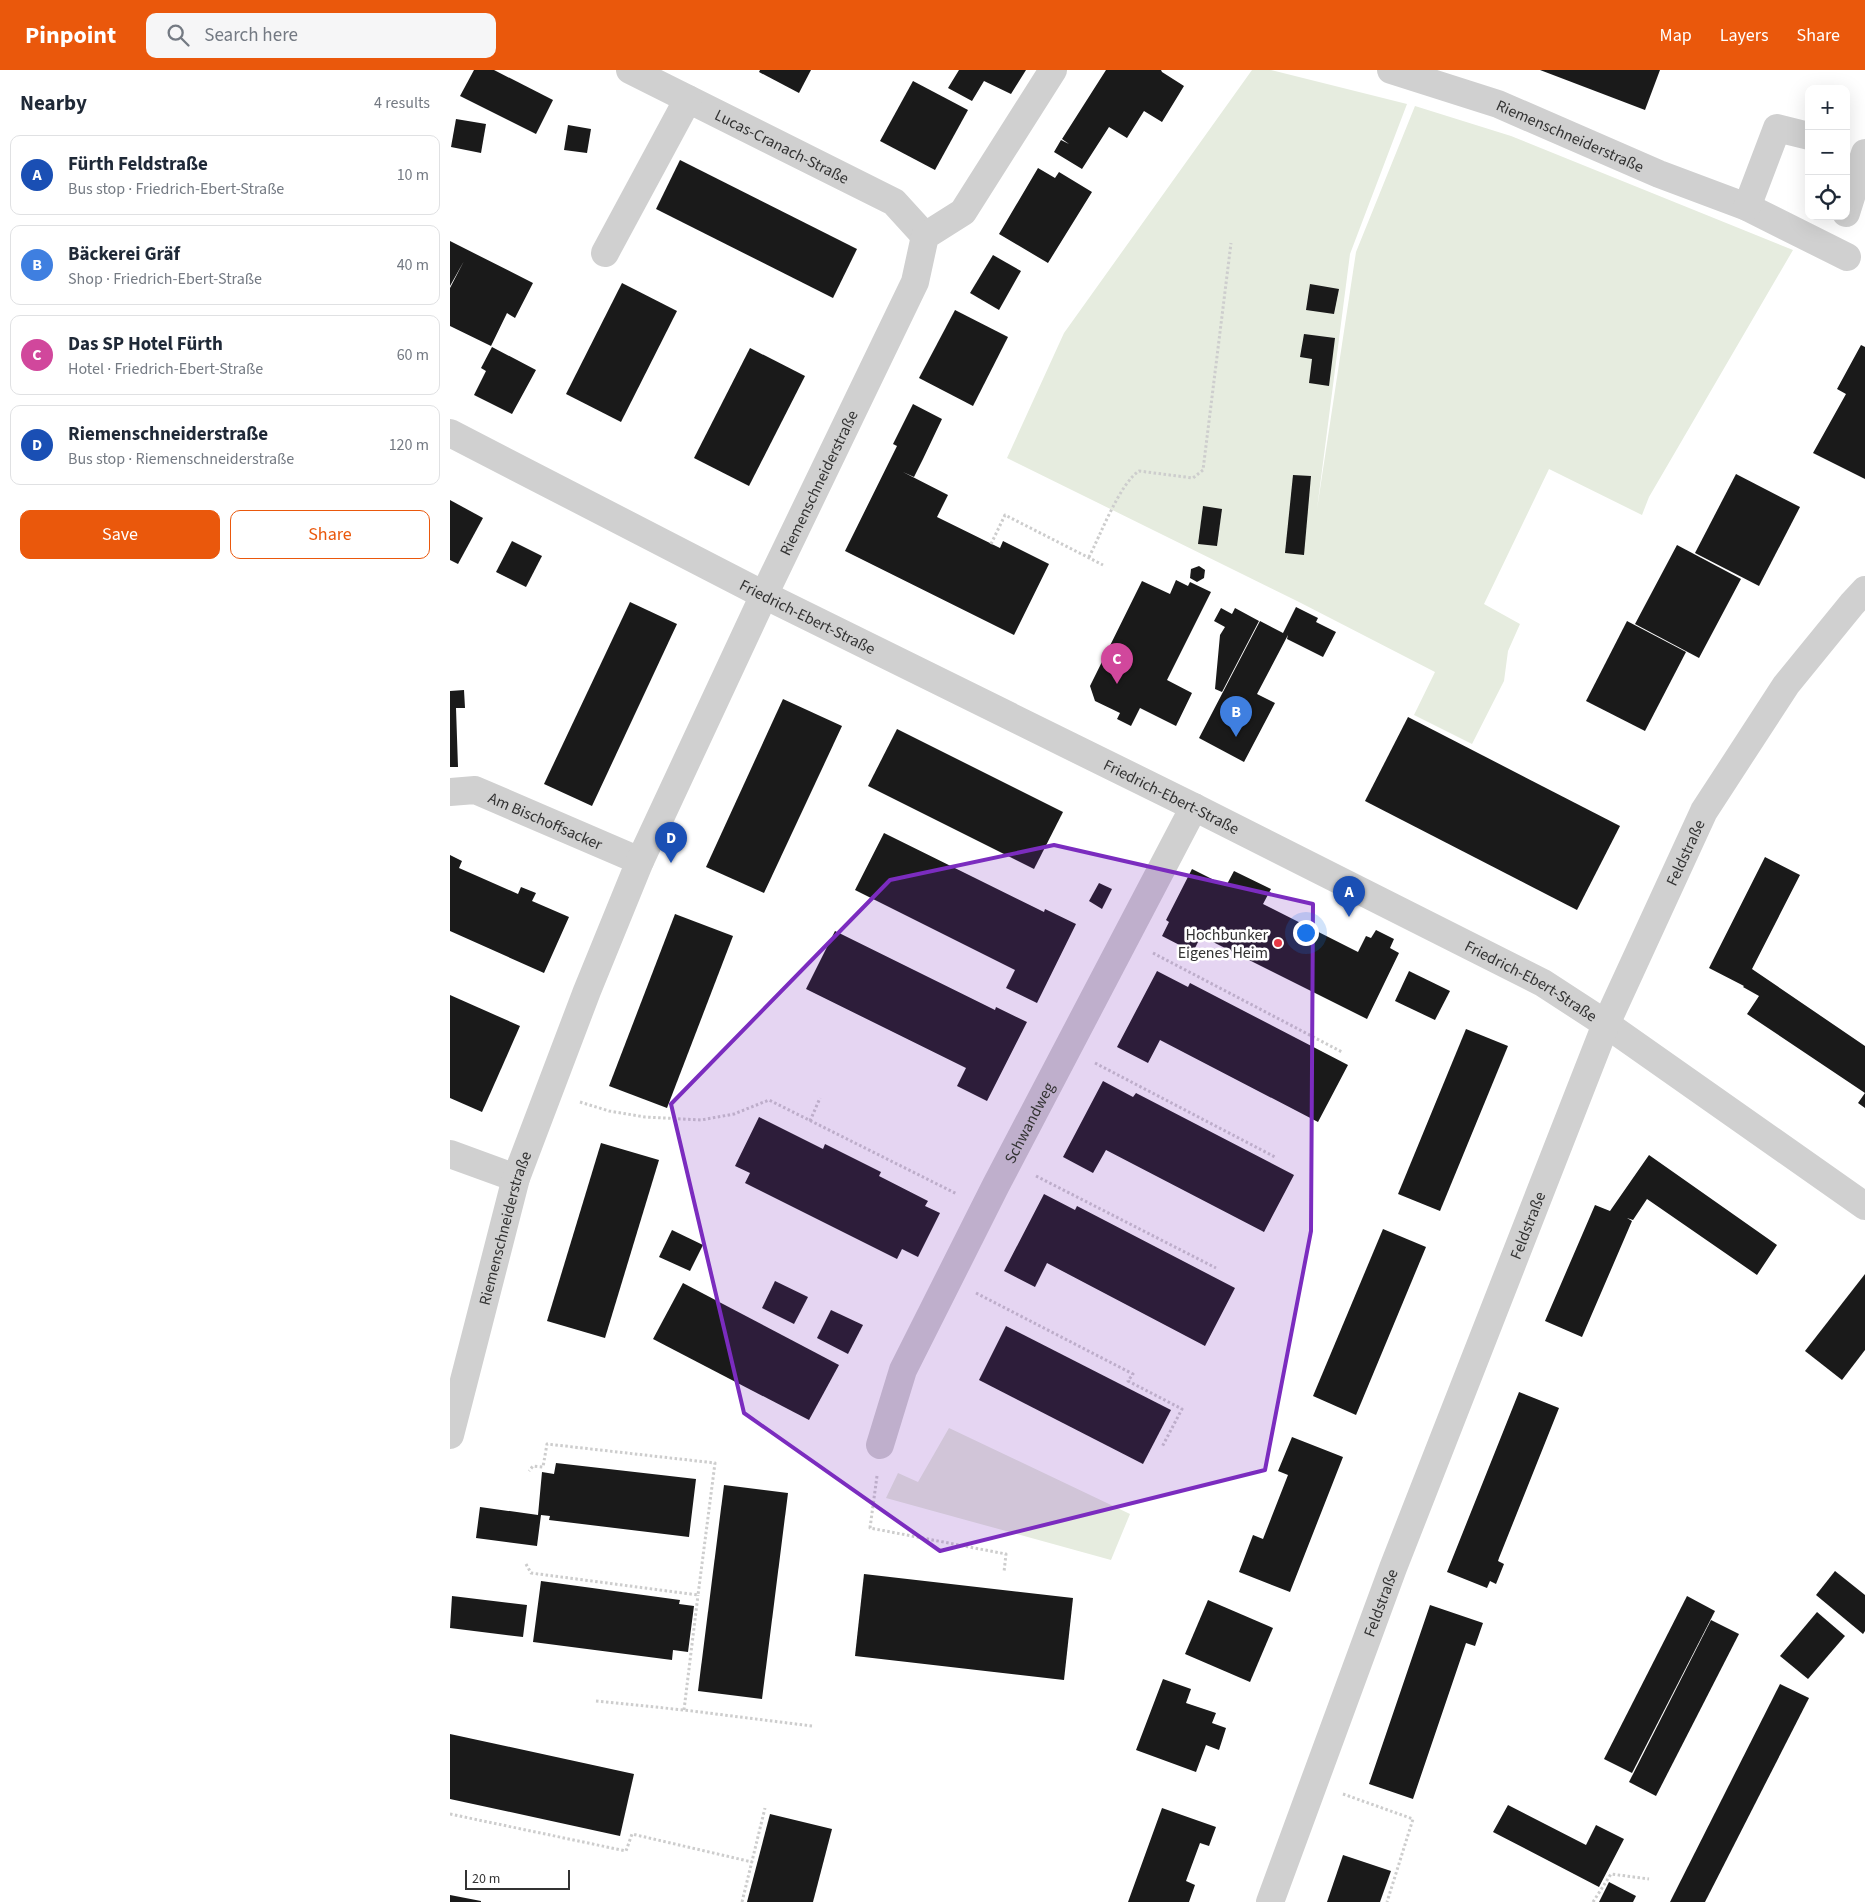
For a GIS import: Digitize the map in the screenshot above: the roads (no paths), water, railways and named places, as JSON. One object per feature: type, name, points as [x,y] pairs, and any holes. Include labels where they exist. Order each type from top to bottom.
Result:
[{"type":"street","name":"Lucas-Cranach-Straße","points":[[630,70],[894,202],[925,236]]},
{"type":"street","points":[[925,236],[963,212],[1053,70]]},
{"type":"street","name":"Riemenschneiderstraße","points":[[1391,70],[1498,104],[1659,174],[1747,207],[1841,254],[1845,220]]},
{"type":"street","points":[[605,253],[688,99]]},
{"type":"street","points":[[1747,207],[1777,128],[1805,135]]},
{"type":"street","name":"Riemenschneiderstraße","points":[[1850,147],[1865,152],[1850,202]]},
{"type":"street","name":"Riemenschneiderstraße","points":[[450,1435],[516,1178],[587,991],[640,861],[764,595],[915,282],[925,236]]},
{"type":"street","name":"Friedrich-Ebert-Straße","points":[[450,433],[764,595],[1194,807],[1543,983],[1606,1024],[1865,1206]]},
{"type":"street","name":"Feldstraße","points":[[1270,1902],[1393,1568],[1606,1024],[1704,811],[1786,685],[1861,602]]},
{"type":"street","name":"Am Bischoffsacker","points":[[450,792],[475,790],[640,861]]},
{"type":"street","name":"Schwandweg","points":[[880,1445],[903,1370],[1067,1049],[1194,807]]},
{"type":"street","points":[[450,1154],[516,1178]]},
{"type":"place","name":"Das SP Hotel Fürth","points":[[1117,684]]},
{"type":"place","name":"Bäckerei Gräf","points":[[1236,737]]},
{"type":"place","name":"Riemenschneiderstraße","points":[[671,863]]},
{"type":"place","name":"Fürth Feldstraße","points":[[1349,917]]},
{"type":"place","name":"Hochbunker Eigenes Heim","points":[[1278,943]]}]
